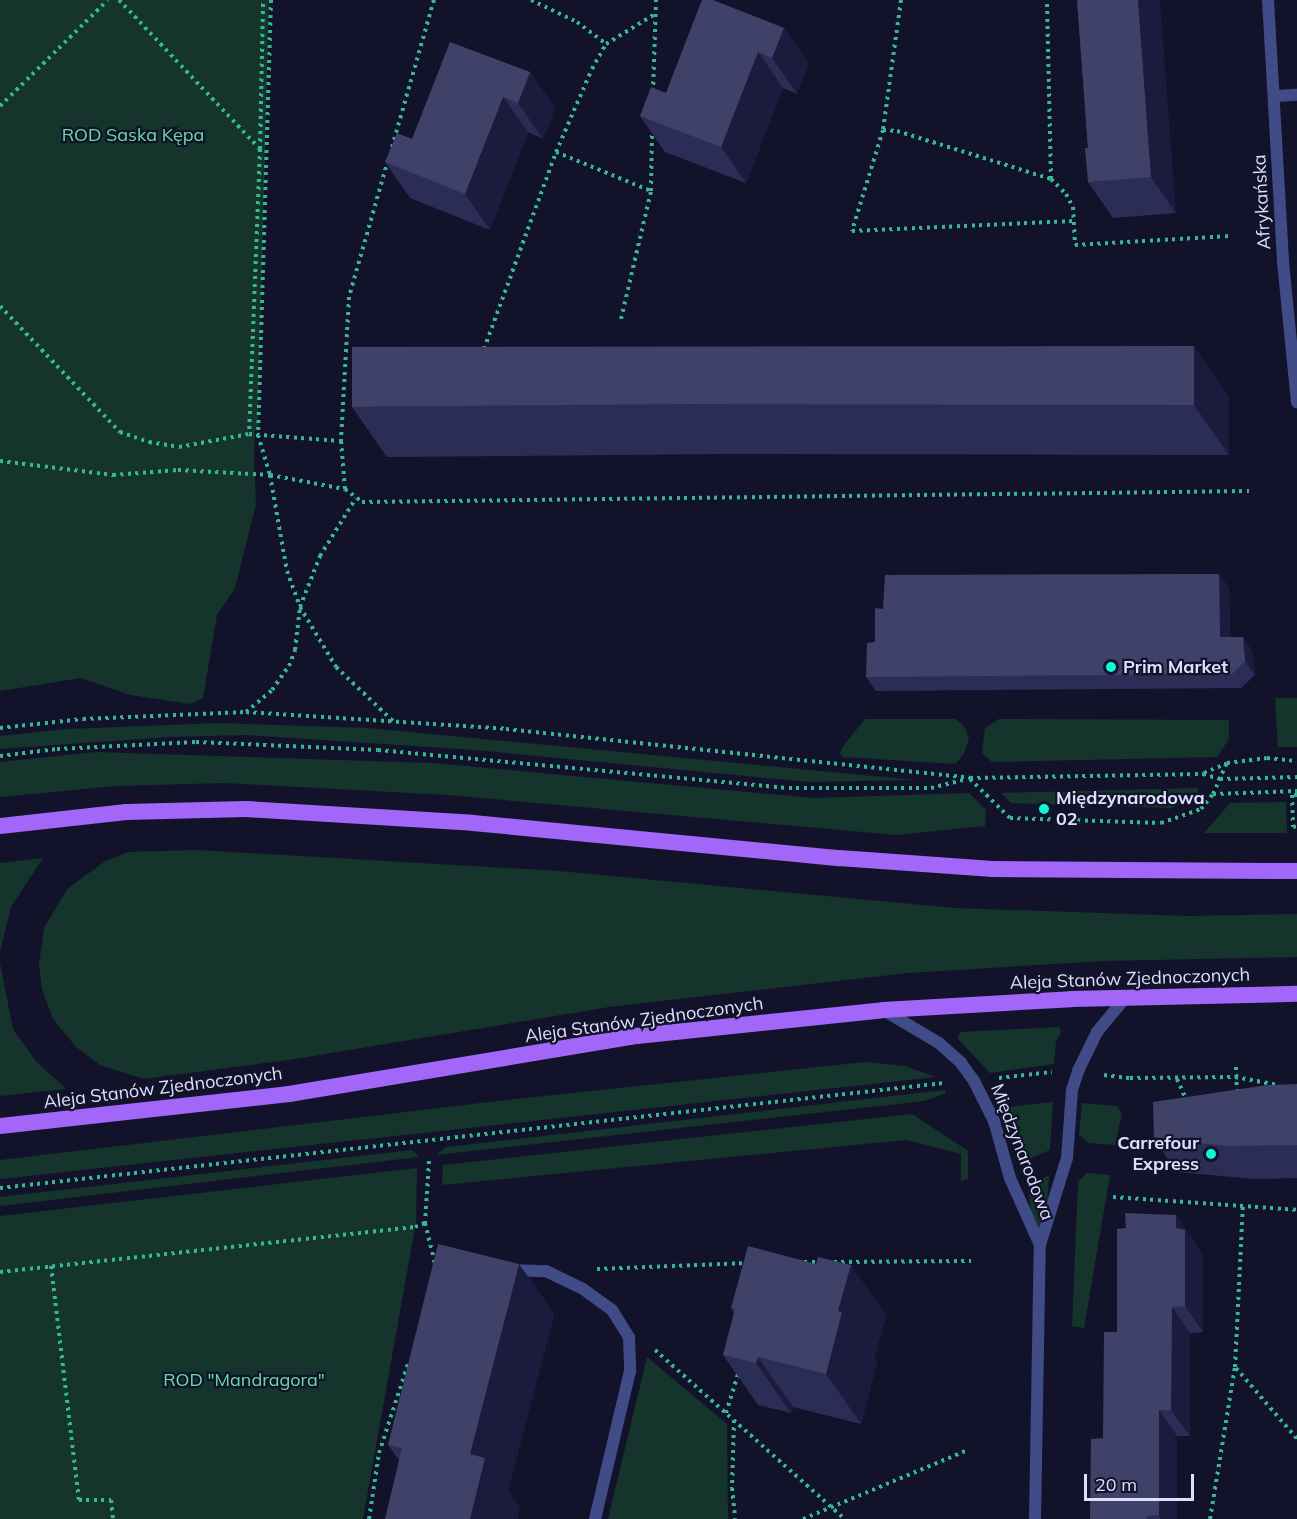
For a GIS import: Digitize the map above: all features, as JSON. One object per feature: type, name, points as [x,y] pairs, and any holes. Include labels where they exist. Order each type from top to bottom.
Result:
[{"type":"main road","points":[[0,826],[126,812],[268,810],[473,823],[838,858],[993,869],[1297,871]]},
{"type":"main road","name":"Aleja Stanów Zjednoczonych","points":[[0,1126],[289,1094],[637,1036],[883,1010],[1126,997],[1297,994]]},
{"type":"street","name":"Afrykańska","points":[[1268,0],[1283,262],[1297,402]]},
{"type":"street","points":[[1275,96],[1297,95]]},
{"type":"street","name":"Międzynarodowa","points":[[1035,1519],[1040,1245],[1067,1158],[1072,1090],[1078,1071],[1097,1032],[1126,997]]},
{"type":"street","name":"Międzynarodowa","points":[[883,1010],[939,1043],[961,1064],[974,1081],[994,1121],[1011,1178],[1040,1245]]},
{"type":"street","points":[[499,1269],[546,1271],[583,1289],[612,1310],[629,1337],[630,1371],[595,1519]]},
{"type":"path","points":[[0,106],[108,0]]},
{"type":"path","points":[[119,0],[260,148]]},
{"type":"path","points":[[249,434],[263,0]]},
{"type":"path","points":[[271,0],[258,435],[270,475],[287,571],[300,607],[336,667],[394,721]]},
{"type":"path","points":[[345,489],[341,441],[349,297],[434,0]]},
{"type":"path","points":[[531,0],[577,22],[606,44]]},
{"type":"path","points":[[653,96],[656,0]]},
{"type":"path","points":[[901,0],[883,130],[852,231],[1074,221]]},
{"type":"path","points":[[1047,0],[1051,179]]},
{"type":"path","points":[[484,349],[556,152],[592,69],[606,44],[655,14]]},
{"type":"path","points":[[621,319],[651,190],[652,120]]},
{"type":"path","points":[[883,130],[897,131],[1051,179],[1066,194],[1073,207],[1075,245],[1230,236]]},
{"type":"path","points":[[556,152],[651,190]]},
{"type":"path","points":[[0,306],[120,432],[149,442],[179,447],[249,434],[341,441]]},
{"type":"path","points":[[345,367],[356,366]]},
{"type":"path","points":[[0,461],[113,475],[178,470],[270,475],[345,489],[362,502],[442,503],[1249,491]]},
{"type":"path","points":[[246,712],[272,690],[289,666],[295,650],[300,607],[320,556],[356,498]]},
{"type":"path","points":[[0,728],[83,719],[246,712],[506,729],[970,778],[1203,774],[1220,779],[1297,777]]},
{"type":"path","points":[[0,756],[57,749],[196,742],[378,750],[789,788],[931,788],[970,778]]},
{"type":"path","points":[[1203,774],[1227,763],[1267,758],[1297,760]]},
{"type":"path","points":[[970,778],[1010,818],[1161,823],[1201,809],[1213,794],[1227,763]]},
{"type":"path","points":[[1213,794],[1297,793]]},
{"type":"path","points":[[1295,826],[1292,795],[1297,793]]},
{"type":"path","points":[[1236,1067],[1237,1098],[1243,1098]]},
{"type":"path","points":[[1187,1106],[1186,1096],[1177,1079],[1235,1077],[1283,1086]]},
{"type":"path","points":[[0,1188],[771,1103]]},
{"type":"path","points":[[429,1161],[425,1222],[437,1269]]},
{"type":"path","points":[[1113,1197],[1297,1210]]},
{"type":"path","points":[[1210,1519],[1235,1367],[1243,1206]]},
{"type":"path","points":[[0,1272],[415,1227],[425,1222]]},
{"type":"path","points":[[796,1262],[971,1261]]},
{"type":"path","points":[[583,1289],[599,1268],[749,1263]]},
{"type":"path","points":[[51,1266],[79,1500],[111,1500],[113,1519]]},
{"type":"path","points":[[629,1337],[646,1342],[845,1519]]},
{"type":"path","points":[[369,1519],[379,1453],[411,1355]]},
{"type":"path","points":[[1235,1367],[1297,1439]]},
{"type":"path","points":[[726,1413],[740,1370]]},
{"type":"path","points":[[734,1420],[732,1488],[735,1519]]},
{"type":"path","points":[[802,1519],[968,1450]]},
{"type":"green space","name":"ROD Saska Kępa","points":[[0,0],[269,0],[258,429],[255,430],[254,462],[256,504],[235,588],[217,615],[203,698],[190,704],[130,695],[81,678],[0,691]]},
{"type":"green space","points":[[1275,698],[1297,698],[1297,747],[1278,747]]},
{"type":"green space","points":[[865,719],[955,719],[964,726],[969,738],[964,754],[955,764],[843,757],[840,753],[844,745]]},
{"type":"green space","points":[[999,719],[1229,720],[1229,739],[1217,757],[992,762],[982,753],[985,728]]},
{"type":"green space","points":[[218,723],[367,728],[916,780],[809,782],[475,750],[246,735],[169,737],[0,749],[0,736],[67,729]]},
{"type":"green space","points":[[95,752],[433,763],[814,798],[969,793],[986,810],[985,826],[896,835],[447,795],[224,783],[116,786],[0,797],[0,762]]},
{"type":"green space","points":[[1198,788],[1198,793],[1172,808],[1011,803],[1001,793]]},
{"type":"green space","points":[[1286,802],[1287,833],[1204,833],[1230,803]]},
{"type":"green space","points":[[197,850],[559,871],[955,908],[1187,916],[1297,914],[1297,957],[1103,961],[908,973],[609,1007],[295,1059],[144,1079],[100,1065],[76,1047],[53,1019],[42,989],[39,964],[44,928],[67,889],[104,862],[128,852]]},
{"type":"green space","points":[[43,858],[11,907],[0,952],[0,863]]},
{"type":"green space","points":[[0,963],[13,1029],[36,1061],[66,1089],[0,1096]]},
{"type":"green space","points":[[1059,1027],[1061,1032],[1056,1042],[1054,1064],[990,1073],[957,1038],[961,1032]]},
{"type":"green space","points":[[865,1062],[905,1066],[936,1077],[0,1179],[0,1160],[506,1100]]},
{"type":"green space","points":[[945,1090],[946,1093],[925,1101],[436,1155],[446,1147]]},
{"type":"green space","points":[[1053,1102],[1050,1150],[1024,1161],[1016,1131],[1006,1107]]},
{"type":"green space","points":[[1082,1103],[1117,1106],[1122,1114],[1115,1145],[1089,1143],[1079,1135]]},
{"type":"green space","points":[[912,1114],[968,1151],[968,1179],[961,1181],[961,1154],[906,1140],[442,1185],[443,1165]]},
{"type":"green space","points":[[412,1150],[419,1157],[0,1206],[0,1197]]},
{"type":"green space","name":"ROD \"Mandragora\"","points":[[417,1168],[416,1222],[363,1519],[0,1519],[0,1216]]},
{"type":"green space","points":[[1087,1173],[1110,1175],[1084,1328],[1072,1326],[1078,1182]]},
{"type":"green space","points":[[1049,1175],[1046,1222],[1039,1226],[1032,1220],[1028,1186]]},
{"type":"green space","points":[[647,1357],[727,1424],[728,1519],[608,1519]]},
{"type":"building","points":[[702,0],[713,0],[784,28],[772,58],[758,52],[721,147],[640,116],[651,87],[666,93]]},
{"type":"building","points":[[1077,0],[1138,0],[1151,177],[1088,182],[1085,148],[1088,148]]},
{"type":"building","points":[[450,42],[530,72],[518,103],[503,97],[465,194],[385,162],[397,133],[412,139]]},
{"type":"building","points":[[1194,346],[1194,405],[688,404],[352,407],[352,347]]},
{"type":"building","points":[[1219,574],[1220,637],[1243,637],[1245,661],[1232,674],[866,677],[867,643],[875,642],[875,608],[883,609],[885,575]]},
{"type":"building","points":[[1297,1084],[1297,1145],[1230,1146],[1154,1139],[1153,1102],[1268,1085]]},
{"type":"building","points":[[1125,1213],[1176,1215],[1176,1228],[1185,1230],[1185,1306],[1172,1307],[1171,1410],[1159,1410],[1159,1515],[1147,1516],[1147,1519],[1090,1519],[1091,1439],[1103,1438],[1104,1332],[1117,1332],[1117,1229],[1126,1228]]},
{"type":"building","points":[[438,1244],[519,1264],[470,1454],[485,1458],[470,1519],[385,1519],[402,1448],[388,1445]]},
{"type":"building","points":[[748,1246],[816,1264],[818,1257],[851,1265],[838,1311],[842,1312],[826,1374],[758,1357],[756,1363],[723,1355],[735,1309],[731,1308]]},
{"type":"place","name":"Prim Market","points":[[1111,667]]},
{"type":"place","name":"Międzynarodowa 02","points":[[1044,809]]},
{"type":"place","name":"Carrefour Express","points":[[1211,1154]]}]
